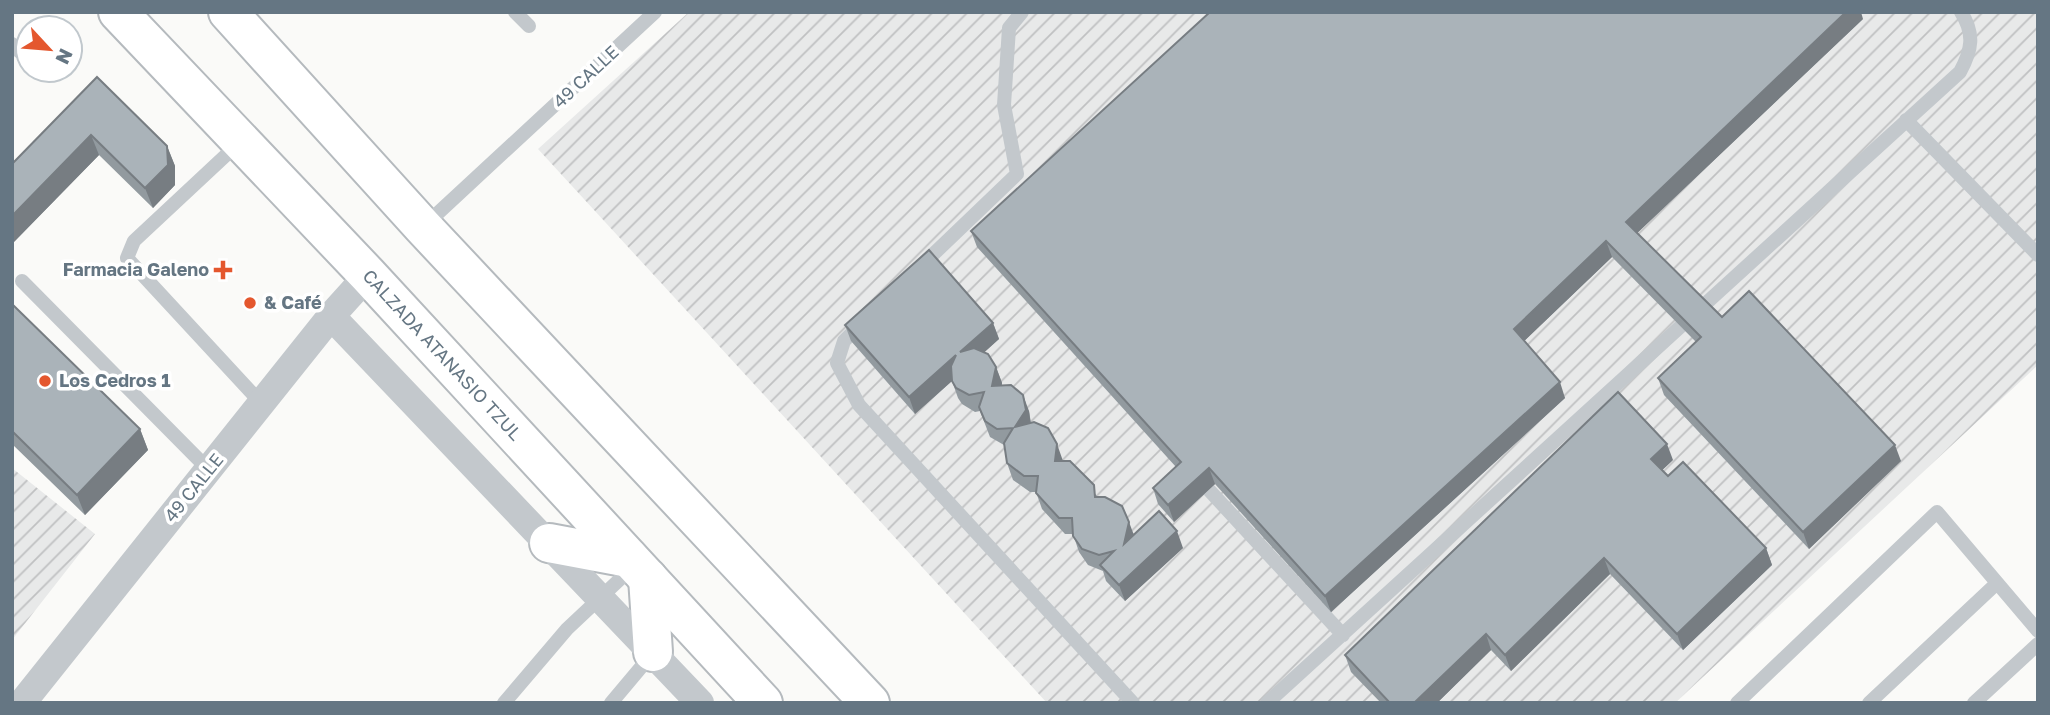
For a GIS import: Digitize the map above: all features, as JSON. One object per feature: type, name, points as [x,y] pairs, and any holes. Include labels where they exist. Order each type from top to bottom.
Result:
[{"type":"main road","name":"CALZADA ATANASIO TZUL","points":[[118,12],[368,275],[763,703]]},
{"type":"main road","points":[[228,12],[423,227],[870,703]]},
{"type":"main road","points":[[550,543],[637,567],[653,652]]},
{"type":"street","name":"49 CALLE","points":[[22,703],[331,316],[368,275]]},
{"type":"street","points":[[331,316],[700,703]]},
{"type":"lane","points":[[515,12],[528,26]]},
{"type":"lane","name":"49 CALLE","points":[[423,227],[655,12]]},
{"type":"lane","points":[[906,280],[968,231],[1017,174],[1003,105],[1009,28],[1022,12]]},
{"type":"lane","points":[[1267,703],[1960,72],[1972,49],[1969,25],[1961,12]]},
{"type":"lane","points":[[1906,120],[2038,255]]},
{"type":"lane","points":[[240,142],[134,241],[127,258],[262,404]]},
{"type":"lane","points":[[22,281],[208,470]]},
{"type":"lane","points":[[870,316],[844,341],[837,363],[859,405],[1133,703]]},
{"type":"lane","points":[[1182,461],[1343,635]]},
{"type":"lane","points":[[1737,703],[1937,512],[2038,631]]},
{"type":"lane","points":[[504,703],[567,629],[600,596],[637,567]]},
{"type":"lane","points":[[1869,703],[1996,584]]},
{"type":"lane","points":[[1974,703],[2038,644]]},
{"type":"lane","points":[[611,703],[653,652]]},
{"type":"shaded area","points":[[689,12],[2038,12],[2038,365],[1675,703],[1047,703],[538,149]]},
{"type":"shaded area","points":[[12,468],[95,534],[12,640]]},
{"type":"building","points":[[1210,12],[1846,12],[1626,222],[1722,317],[1749,291],[1895,445],[1803,532],[1658,378],[1701,337],[1606,241],[1514,329],[1560,382],[1325,596],[1209,468],[1168,505],[1153,488],[1181,462],[971,231]]},
{"type":"building","points":[[97,77],[167,146],[168,165],[145,188],[91,135],[12,216],[12,164]]},
{"type":"building","points":[[929,250],[993,323],[960,352],[974,348],[988,354],[996,367],[992,386],[1011,385],[1023,395],[1026,410],[1015,427],[1034,422],[1048,428],[1057,444],[1055,461],[1070,461],[1094,485],[1095,497],[1105,497],[1122,506],[1129,522],[1124,544],[1159,511],[1177,531],[1119,585],[1100,565],[1114,551],[1099,555],[1082,549],[1073,536],[1072,518],[1059,518],[1036,493],[1038,476],[1024,476],[1007,463],[1004,443],[1013,428],[997,429],[985,421],[979,407],[984,392],[969,395],[956,388],[952,381],[951,366],[956,355],[909,397],[845,325]]},
{"type":"building","name":"Los Cedros 1","points":[[12,304],[140,429],[77,495],[12,431]]},
{"type":"building","points":[[1618,392],[1667,444],[1651,459],[1668,476],[1683,462],[1766,548],[1677,634],[1604,558],[1505,655],[1486,634],[1414,703],[1390,703],[1345,655]]},
{"type":"place","name":"Farmacia Galeno","points":[[223,270]]},
{"type":"place","name":"& Café","points":[[250,303]]},
{"type":"place","name":"Los Cedros 1","points":[[45,381]]}]
